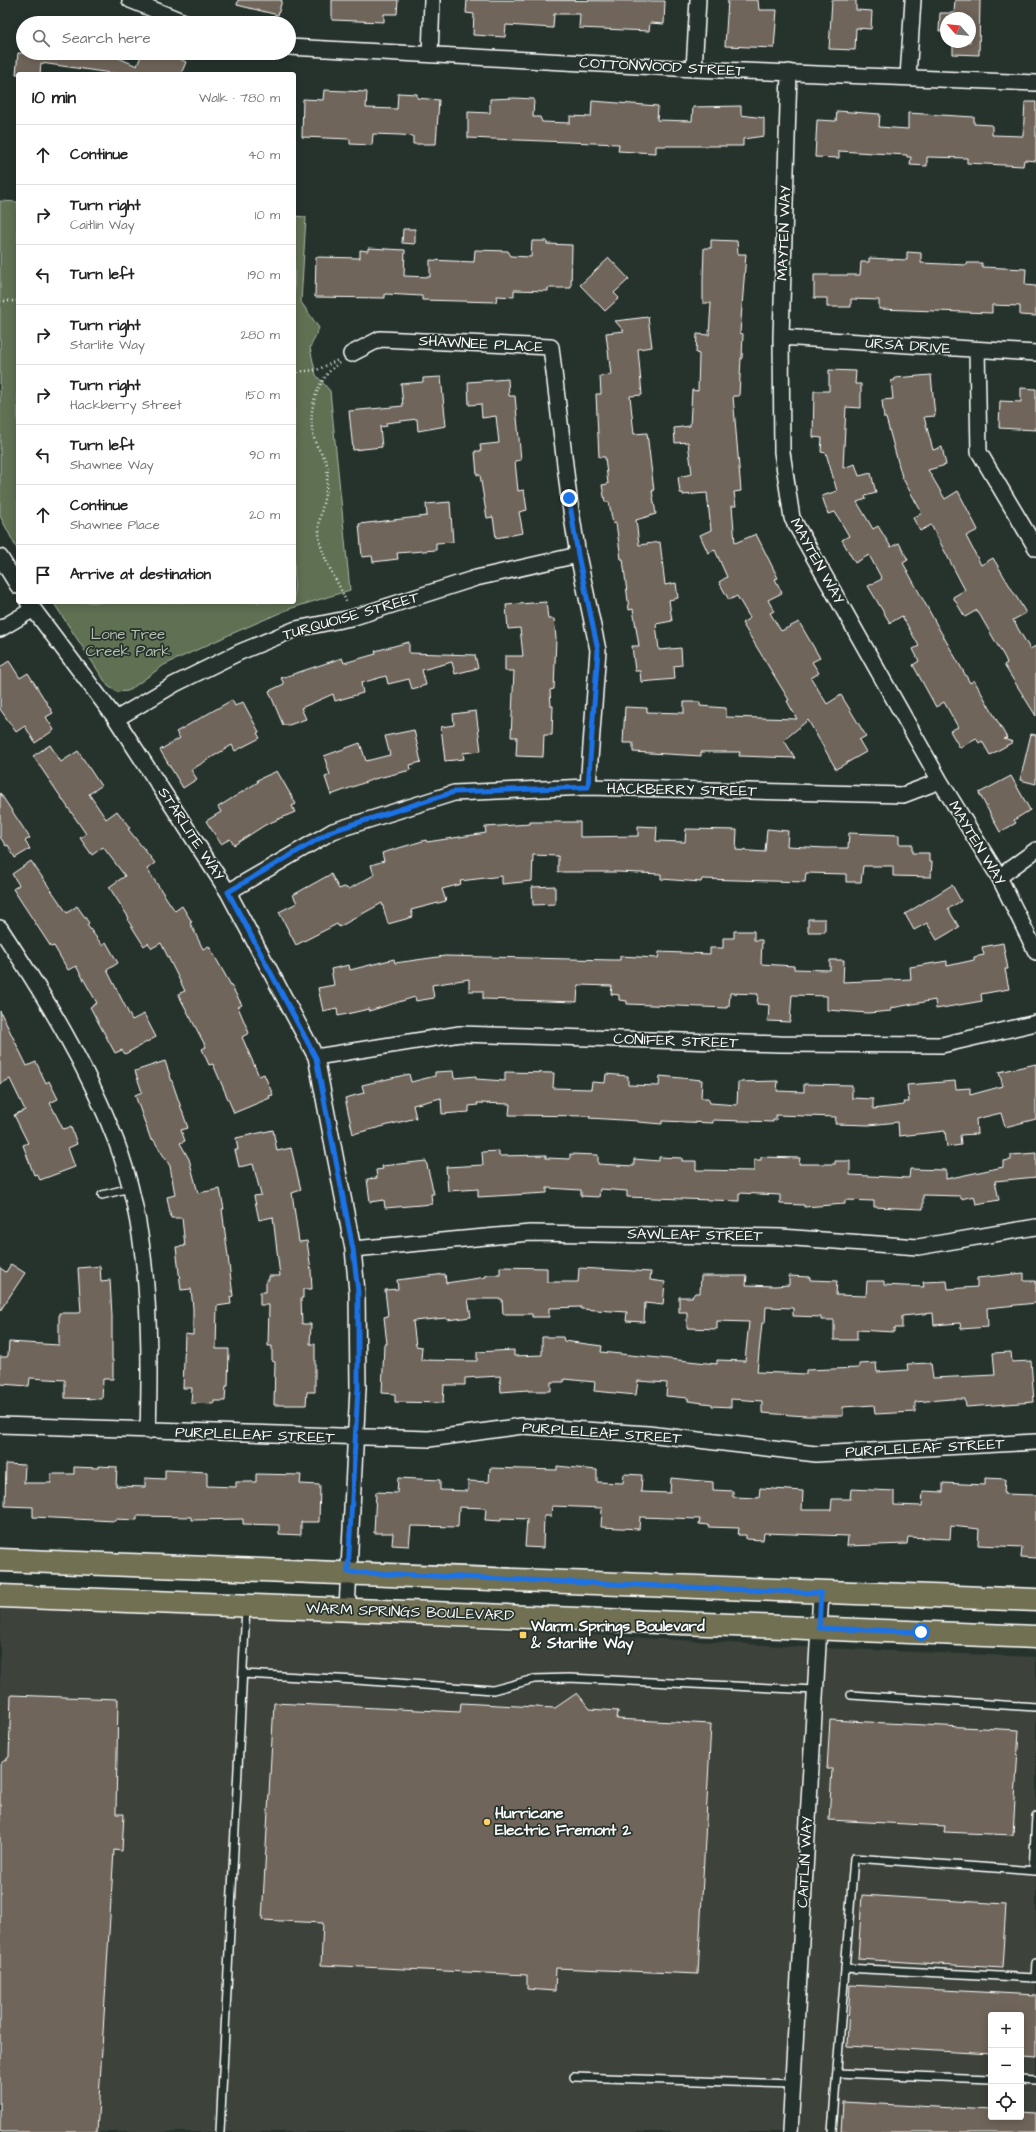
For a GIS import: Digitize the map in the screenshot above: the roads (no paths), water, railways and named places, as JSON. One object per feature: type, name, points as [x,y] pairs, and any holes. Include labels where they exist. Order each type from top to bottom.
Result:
[{"type":"main road","points":[[0,1560],[348,1572],[821,1593],[1036,1600]]},
{"type":"main road","name":"WARM SPRINGS BOULEVARD","points":[[0,1596],[1036,1637]]},
{"type":"street","points":[[130,0],[170,16]]},
{"type":"street","points":[[430,55],[432,0]]},
{"type":"street","points":[[694,69],[698,0]]},
{"type":"street","points":[[908,78],[913,0]]},
{"type":"street","name":"COTTONWOOD STREET","points":[[296,46],[694,69],[1036,82]]},
{"type":"street","name":"MAYTEN WAY","points":[[789,72],[781,337],[782,452],[792,518],[940,781],[999,877],[1036,952]]},
{"type":"street","name":"URSA DRIVE","points":[[781,337],[1036,353]]},
{"type":"street","name":"SHAWNEE PLACE","points":[[351,354],[380,339],[550,347],[569,498],[578,555]]},
{"type":"street","points":[[977,350],[979,452],[1036,548]]},
{"type":"street","points":[[578,555],[598,650],[588,787]]},
{"type":"street","name":"TURQUOISE STREET","points":[[116,719],[175,684],[240,652],[296,629],[352,618],[476,578],[578,555]]},
{"type":"street","points":[[0,557],[16,583]]},
{"type":"street","points":[[0,629],[30,606]]},
{"type":"street","name":"STARLITE WAY","points":[[30,606],[116,719],[228,892],[316,1058],[353,1249],[358,1292],[358,1388],[347,1609]]},
{"type":"street","name":"HACKBERRY STREET","points":[[228,892],[332,831],[454,792],[588,787],[903,795],[940,781]]},
{"type":"street","points":[[999,877],[1036,850]]},
{"type":"street","points":[[0,928],[24,965],[81,1063],[116,1142],[130,1188],[142,1249],[147,1291],[150,1380],[148,1431]]},
{"type":"street","name":"CONIFER STREET","points":[[316,1058],[460,1034],[780,1044],[942,1045],[1036,1023]]},
{"type":"street","name":"SAWLEAF STREET","points":[[353,1249],[530,1233],[781,1237],[918,1247],[1036,1227]]},
{"type":"street","name":"PURPLELEAF STREET","points":[[0,1425],[355,1438],[429,1439],[522,1426],[648,1434],[816,1454],[1036,1442]]},
{"type":"street","name":"CAITLIN WAY","points":[[790,2132],[821,1593]]},
{"type":"lane","points":[[102,1195],[130,1188]]},
{"type":"lane","points":[[220,2132],[246,1605]]},
{"type":"lane","points":[[243,1674],[356,1680],[493,1690],[534,1679],[569,1678],[815,1690]]},
{"type":"lane","points":[[851,1695],[1036,1707]]},
{"type":"lane","points":[[832,2132],[854,1858],[1034,1871],[1036,1816]]},
{"type":"lane","points":[[846,1968],[1036,1978],[1036,1963]]},
{"type":"lane","points":[[837,2073],[988,2079]]},
{"type":"lane","points":[[574,2077],[792,2084]]},
{"type":"lane","points":[[1024,2080],[1036,2081]]},
{"type":"place","name":"Warm Springs Boulevard & Starlite Way","points":[[523,1635]]},
{"type":"place","name":"Hurricane Electric Fremont 2","points":[[487,1822]]},
{"type":"park label","name":"Lone Tree Creek Park","points":[[128,642]]}]
